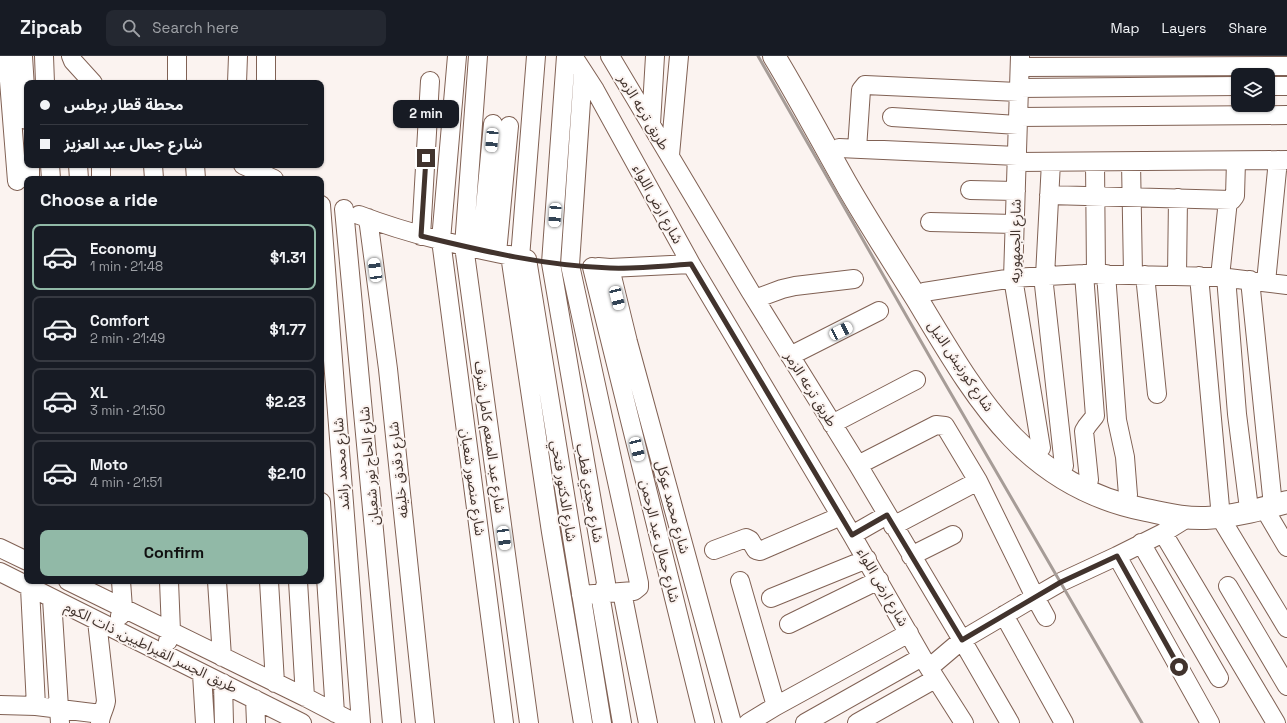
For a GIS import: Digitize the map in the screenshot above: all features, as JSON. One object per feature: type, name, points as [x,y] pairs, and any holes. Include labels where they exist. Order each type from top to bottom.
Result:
[{"type":"main road","name":"شارع كورنيش النيل","points":[[774,56],[849,188],[964,377],[1010,436],[1032,457],[1077,487],[1095,495],[1128,506],[1187,518],[1272,500]]},
{"type":"main road","name":"شارع كورنيش النيل","points":[[788,56],[848,149],[924,292],[974,371],[995,401],[1018,426],[1041,448],[1064,466],[1089,480],[1128,495],[1164,505],[1220,512]]},
{"type":"street","points":[[7,56],[24,180]]},
{"type":"street","points":[[23,56],[24,80]]},
{"type":"street","points":[[44,56],[45,80]]},
{"type":"street","points":[[177,56],[177,80]]},
{"type":"street","points":[[237,80],[238,56]]},
{"type":"street","points":[[266,56],[266,80]]},
{"type":"street","name":"شارع منصور شعبان","points":[[457,56],[441,240],[504,723]]},
{"type":"street","name":"شارع عبد المنعم كامل شرف","points":[[478,56],[464,246],[530,723]]},
{"type":"street","points":[[507,255],[530,128],[536,56]]},
{"type":"street","name":"شارع مجدي قطب","points":[[566,56],[551,263],[606,583],[601,600],[622,723]]},
{"type":"street","name":"شارع ارض اللواء","points":[[573,56],[595,90],[691,264],[867,559],[929,668],[964,723]]},
{"type":"street","name":"طريق ترعه الزمر","points":[[610,56],[755,299],[858,465],[1010,723]]},
{"type":"street","points":[[651,124],[655,56]]},
{"type":"street","points":[[670,155],[679,56]]},
{"type":"street","points":[[70,58],[74,80]]},
{"type":"street","points":[[70,58],[90,80]]},
{"type":"street","points":[[1020,62],[1287,66]]},
{"type":"street","name":"شارع الجمهوريه","points":[[1020,62],[1013,278],[1041,448]]},
{"type":"street","points":[[581,595],[634,590],[639,587],[640,583],[570,265],[583,72]]},
{"type":"street","points":[[421,236],[430,81]]},
{"type":"street","points":[[1231,86],[1019,90],[865,85],[861,90],[848,149],[1051,162],[1283,160],[1281,199],[1258,281],[1272,500]]},
{"type":"street","points":[[1275,86],[1287,86]]},
{"type":"street","points":[[892,117],[1018,121],[1287,115]]},
{"type":"street","points":[[473,122],[530,128]]},
{"type":"street","points":[[501,125],[507,255],[583,723]]},
{"type":"street","points":[[1049,195],[1234,199],[1236,161]]},
{"type":"street","points":[[1051,162],[1044,276],[1064,466]]},
{"type":"street","points":[[1089,480],[1084,431],[1086,426],[1095,416],[1095,162]]},
{"type":"street","points":[[1131,162],[1132,197],[1139,275],[1157,394]]},
{"type":"street","points":[[244,170],[268,173]]},
{"type":"street","points":[[970,190],[1016,191]]},
{"type":"street","points":[[1177,276],[1178,198]]},
{"type":"street","points":[[324,200],[368,218],[421,236],[551,263],[610,268],[691,264]]},
{"type":"street","points":[[1228,200],[1223,277],[1237,414],[1272,500],[1287,547]]},
{"type":"street","name":"شارع الحاج نور شعبان","points":[[344,209],[392,723]]},
{"type":"street","name":"شارع دقدق خليفه","points":[[368,218],[388,369],[425,723]]},
{"type":"street","points":[[930,222],[1015,224]]},
{"type":"street","name":"شارع محمد راشد","points":[[324,244],[361,723]]},
{"type":"street","name":"شارع الدكتور فتحي","points":[[507,255],[581,595],[602,723]]},
{"type":"street","name":"شارع جمال عبد الرحمن","points":[[592,266],[705,723]]},
{"type":"street","name":"شارع محمد عوكل","points":[[610,268],[632,357],[732,723]]},
{"type":"street","points":[[924,292],[1013,278],[1095,274],[1223,277],[1287,285]]},
{"type":"street","points":[[1095,274],[1117,420],[1125,456],[1128,495]]},
{"type":"street","points":[[1199,276],[1220,512],[1287,628]]},
{"type":"street","points":[[755,299],[795,286],[854,279]]},
{"type":"street","points":[[790,356],[879,311]]},
{"type":"street","points":[[832,424],[916,380]]},
{"type":"street","points":[[858,465],[936,425],[943,425],[947,427],[978,480],[1034,597],[1046,617]]},
{"type":"street","points":[[852,535],[890,520],[978,480]]},
{"type":"street","points":[[714,550],[746,538],[750,540],[756,550],[760,551],[841,516]]},
{"type":"street","points":[[857,723],[876,718],[929,668],[962,640],[1061,582],[1163,533],[1187,518]]},
{"type":"street","points":[[1163,533],[1276,723]]},
{"type":"street","points":[[911,556],[953,535]]},
{"type":"street","points":[[1142,543],[1219,678]]},
{"type":"street","points":[[324,547],[335,713]]},
{"type":"street","points":[[0,548],[24,560]]},
{"type":"street","points":[[1117,556],[1210,723]]},
{"type":"street","points":[[771,598],[867,559]]},
{"type":"street","name":"طريق الجسر القيراطيين, ذات الكوم","points":[[0,572],[202,674],[255,699],[278,717],[302,723]]},
{"type":"street","points":[[789,624],[879,580]]},
{"type":"street","points":[[740,581],[776,706]]},
{"type":"street","name":"طريق الجسر القيراطيين, ذات الكوم","points":[[75,584],[355,723]]},
{"type":"street","points":[[115,630],[122,608],[121,584]]},
{"type":"street","points":[[164,655],[171,631],[169,584]]},
{"type":"street","points":[[217,584],[222,657]]},
{"type":"street","points":[[269,584],[275,683]]},
{"type":"street","points":[[298,584],[305,697]]},
{"type":"street","points":[[1228,586],[1287,686]]},
{"type":"street","points":[[30,588],[36,706]]},
{"type":"street","points":[[622,592],[648,723]]},
{"type":"street","points":[[52,599],[59,716]]},
{"type":"street","points":[[1004,615],[1064,723]]},
{"type":"street","points":[[0,705],[36,706],[59,716],[101,719],[106,701],[97,621]]},
{"type":"street","points":[[748,723],[909,633]]},
{"type":"street","points":[[224,723],[228,685],[240,666]]},
{"type":"street","points":[[805,723],[929,668]]},
{"type":"street","points":[[202,674],[205,723]]},
{"type":"street","points":[[255,699],[256,723]]},
{"type":"railway","points":[[758,56],[939,373],[1142,723]]},
{"type":"route","points":[[426,158],[421,236],[520,258],[570,265],[610,268],[691,264],[852,535],[887,515],[962,640],[1061,582],[1117,556],[1179,667]]}]
